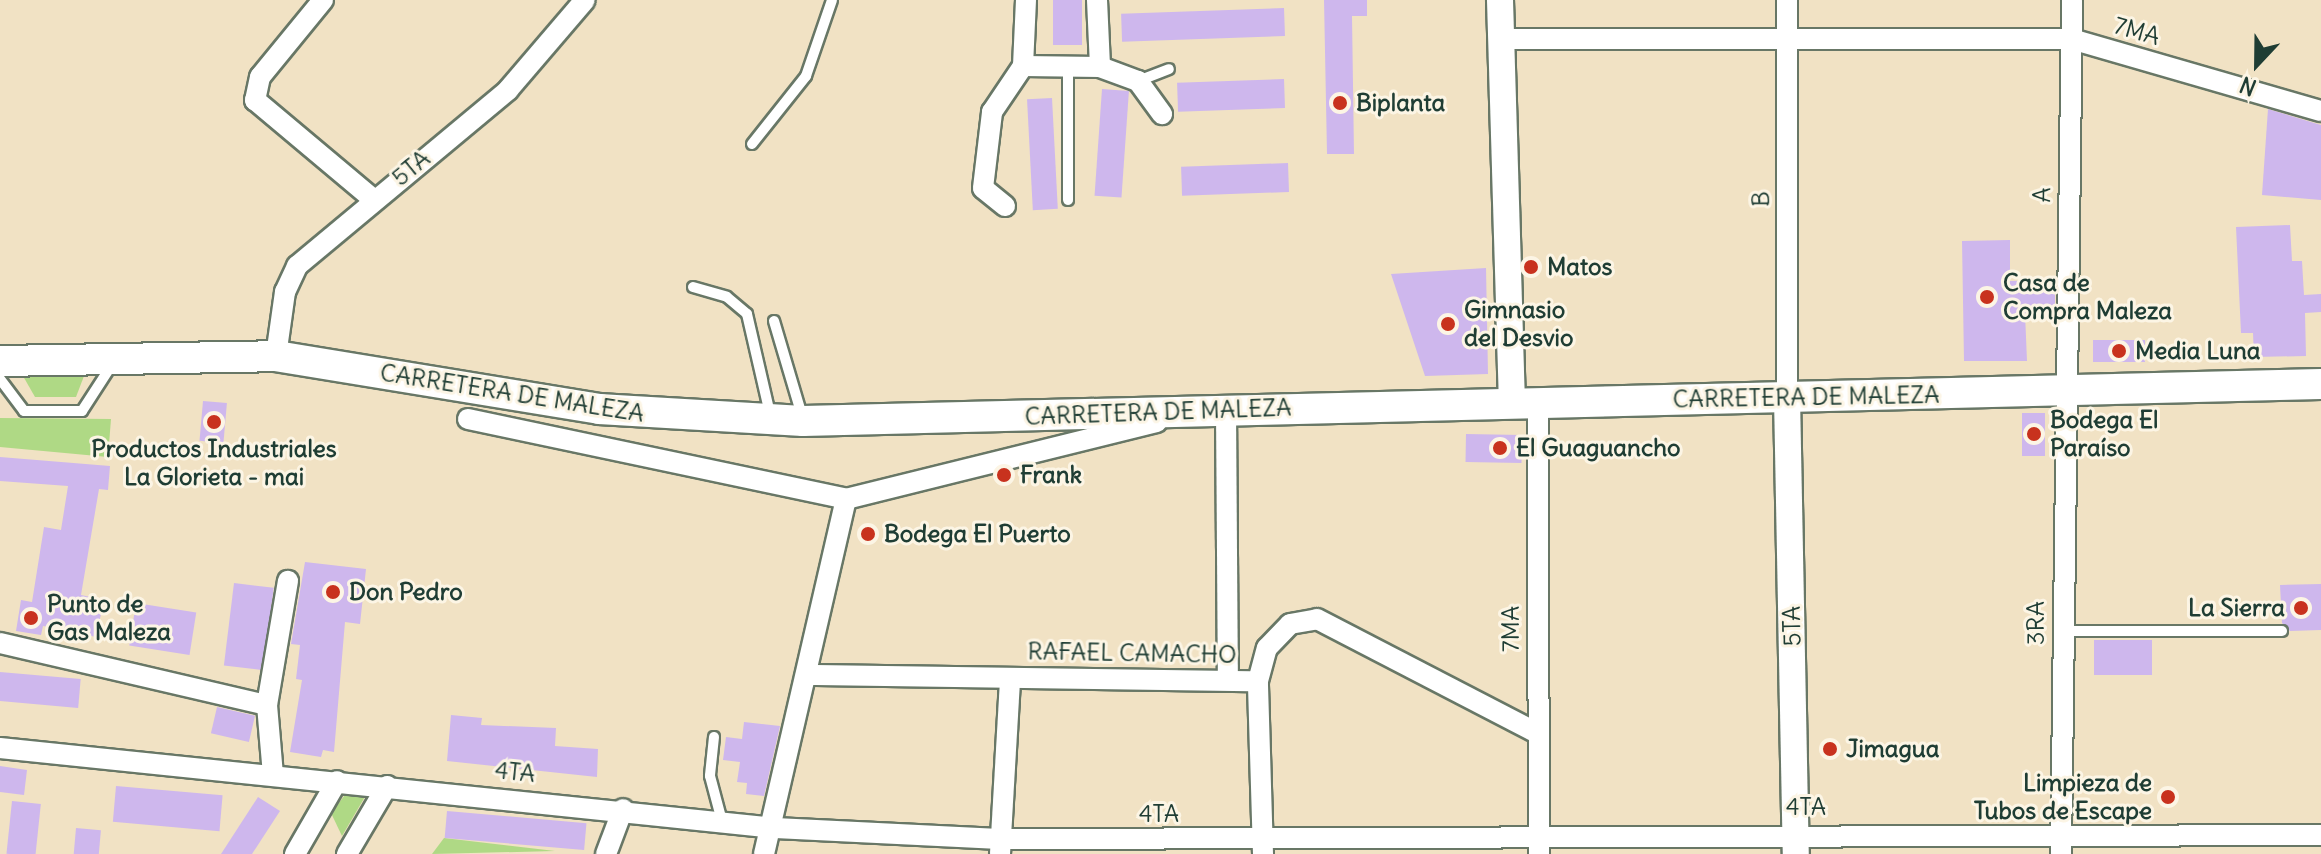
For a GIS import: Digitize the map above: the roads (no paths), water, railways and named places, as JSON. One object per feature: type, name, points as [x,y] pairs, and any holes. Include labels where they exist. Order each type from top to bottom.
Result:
[{"type":"main road","name":"CARRETERA DE MALEZA","points":[[0,361],[276,356],[599,409],[803,421],[2321,384]]},
{"type":"street","points":[[323,0],[260,77],[255,100],[373,199]]},
{"type":"street","name":"5TA","points":[[276,356],[285,292],[297,266],[373,199],[508,90],[585,0]]},
{"type":"street","points":[[1005,206],[983,188],[992,112],[1023,66],[1026,0]]},
{"type":"street","points":[[1097,0],[1100,67]]},
{"type":"street","points":[[1500,0],[1525,403]]},
{"type":"street","name":"B","points":[[1787,0],[1787,397]]},
{"type":"street","name":"A","points":[[2065,392],[2072,0]]},
{"type":"street","name":"7MA","points":[[1501,39],[1787,36],[2071,39],[2321,111]]},
{"type":"street","points":[[1023,66],[1100,67],[1138,81],[1162,114]]},
{"type":"street","name":"3RA","points":[[2062,846],[2065,392]]},
{"type":"street","name":"5TA","points":[[1787,397],[1796,843]]},
{"type":"street","name":"7MA","points":[[1525,403],[1539,846]]},
{"type":"street","points":[[468,419],[846,499],[1212,410],[1228,680]]},
{"type":"street","points":[[764,854],[775,828],[846,499]]},
{"type":"street","points":[[273,775],[267,705],[288,581]]},
{"type":"street","name":"RAFAEL CAMACHO","points":[[808,675],[1258,681],[1267,648],[1290,624],[1317,619],[1537,733]]},
{"type":"street","points":[[0,643],[267,705]]},
{"type":"street","points":[[1000,847],[1010,678]]},
{"type":"street","points":[[1258,681],[1263,848]]},
{"type":"street","name":"4TA","points":[[0,748],[623,809],[775,828],[1000,847],[1796,843],[2062,846],[2321,835]]},
{"type":"street","points":[[295,854],[337,781]]},
{"type":"street","points":[[347,854],[387,786]]},
{"type":"street","points":[[606,854],[623,809]]},
{"type":"lane","points":[[752,144],[806,76],[832,0]]},
{"type":"lane","points":[[1068,67],[1068,200]]},
{"type":"lane","points":[[1138,81],[1169,69]]},
{"type":"lane","points":[[693,287],[727,297],[747,314],[771,419]]},
{"type":"lane","points":[[774,321],[803,421]]},
{"type":"lane","points":[[0,379],[24,411],[82,411],[116,359]]},
{"type":"lane","points":[[2062,631],[2282,631]]},
{"type":"lane","points":[[714,737],[710,776],[722,821]]},
{"type":"place","name":"Biplanta","points":[[1340,103]]},
{"type":"place","name":"Matos","points":[[1531,267]]},
{"type":"place","name":"Casa de Compra Maleza","points":[[1987,297]]},
{"type":"place","name":"Gimnasio del Desvio","points":[[1448,324]]},
{"type":"place","name":"Media Luna","points":[[2119,351]]},
{"type":"place","name":"Productos Industriales La Glorieta - mai","points":[[214,422]]},
{"type":"place","name":"Bodega El Paraíso","points":[[2034,434]]},
{"type":"place","name":"El Guaguancho","points":[[1500,448]]},
{"type":"place","name":"Frank","points":[[1004,475]]},
{"type":"place","name":"Bodega El Puerto","points":[[868,534]]},
{"type":"place","name":"Don Pedro","points":[[333,592]]},
{"type":"place","name":"La Sierra","points":[[2301,608]]},
{"type":"place","name":"Punto de Gas Maleza","points":[[31,618]]},
{"type":"place","name":"Jimagua","points":[[1830,749]]},
{"type":"place","name":"Limpieza de Tubos de Escape","points":[[2168,797]]}]
